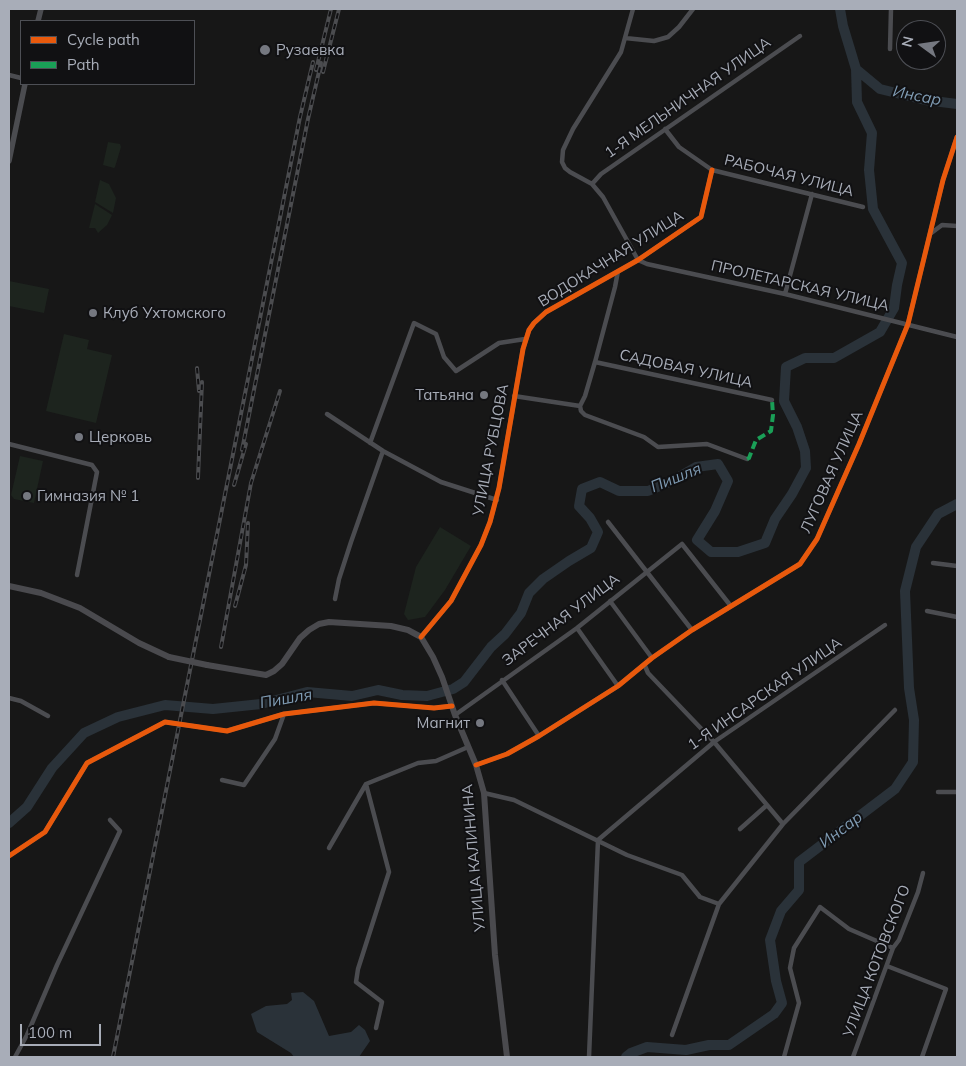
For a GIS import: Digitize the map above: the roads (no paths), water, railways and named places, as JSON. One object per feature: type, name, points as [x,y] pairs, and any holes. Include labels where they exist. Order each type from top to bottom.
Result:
[{"type":"main road","points":[[9,586],[41,593],[80,608],[139,643],[169,657],[260,675],[266,675],[274,671],[282,664],[300,638],[319,624],[329,622],[391,626],[408,630],[421,637]]},
{"type":"main road","name":"УЛИЦА КАЛИНИНА","points":[[421,637],[442,677],[455,715],[476,765],[484,793],[495,955],[507,1057]]},
{"type":"street","points":[[633,9],[621,52],[573,129],[563,150],[562,162],[564,168],[592,184],[603,197],[638,260]]},
{"type":"street","points":[[626,38],[654,41],[668,37],[680,27],[693,9]]},
{"type":"street","points":[[890,50],[891,9]]},
{"type":"street","name":"1-Я МЕЛЬНИЧНАЯ УЛИЦА","points":[[592,184],[601,174],[800,36]]},
{"type":"street","points":[[9,161],[25,85]]},
{"type":"street","name":"РАБОЧАЯ УЛИЦА","points":[[665,129],[679,147],[712,170],[863,207]]},
{"type":"street","name":"ЛУГОВАЯ УЛИЦА","points":[[476,765],[508,754],[539,736],[618,686],[645,666],[652,658],[692,630],[730,605],[800,564],[817,540],[908,324],[943,180],[957,137]]},
{"type":"street","name":"ВОДОКАЧНАЯ УЛИЦА","points":[[525,339],[534,323],[546,312],[638,260],[700,217],[712,170]]},
{"type":"street","points":[[785,294],[812,194]]},
{"type":"street","points":[[930,234],[942,225],[957,226]]},
{"type":"street","name":"ПРОЛЕТАРСКАЯ УЛИЦА","points":[[638,260],[647,264],[785,294],[957,337]]},
{"type":"street","points":[[618,272],[595,362],[585,396],[580,406],[581,411],[585,415],[644,437],[658,447],[707,444],[747,459]]},
{"type":"street","points":[[370,443],[414,323],[436,334],[444,357],[456,371],[499,343],[525,339]]},
{"type":"street","name":"УЛИЦА РУБЦОВА","points":[[421,637],[451,601],[481,545],[497,500],[525,339]]},
{"type":"street","name":"САДОВАЯ УЛИЦА","points":[[595,362],[772,400]]},
{"type":"street","points":[[514,396],[580,406]]},
{"type":"street","points":[[326,414],[370,443],[441,482],[497,500]]},
{"type":"street","points":[[9,444],[92,465],[97,472],[77,576]]},
{"type":"street","points":[[335,599],[339,579],[351,542],[384,451]]},
{"type":"street","points":[[608,522],[692,630]]},
{"type":"street","name":"ЗАРЕЧНАЯ УЛИЦА","points":[[455,715],[577,628],[682,544],[730,605]]},
{"type":"street","points":[[933,563],[957,566]]},
{"type":"street","points":[[610,601],[652,658]]},
{"type":"street","points":[[927,611],[957,617]]},
{"type":"street","name":"1-Я ИНСАРСКАЯ УЛИЦА","points":[[598,840],[714,742],[886,625]]},
{"type":"street","points":[[577,628],[618,686]]},
{"type":"street","points":[[645,666],[648,673],[714,742],[783,824]]},
{"type":"street","points":[[502,680],[539,736]]},
{"type":"street","points":[[9,698],[21,701],[48,716]]},
{"type":"street","points":[[9,856],[45,832],[87,762],[165,722],[227,731],[284,714],[374,703],[434,708],[451,702]]},
{"type":"street","points":[[672,1035],[719,904],[783,824],[895,710]]},
{"type":"street","points":[[222,780],[244,786],[275,739],[284,714]]},
{"type":"street","points":[[329,848],[366,784],[418,763],[436,761],[468,747]]},
{"type":"street","points":[[366,784],[389,872],[358,969],[356,982],[382,1002],[376,1028]]},
{"type":"street","points":[[938,792],[957,790]]},
{"type":"street","points":[[484,793],[514,800],[627,855],[682,875],[700,897],[719,904]]},
{"type":"street","points":[[740,829],[767,805]]},
{"type":"street","points":[[15,1057],[27,1036],[57,965],[120,831],[110,820]]},
{"type":"street","points":[[589,1057],[598,840]]},
{"type":"street","name":"УЛИЦА КОТОВСКОГО","points":[[853,1057],[893,948],[899,940],[918,892],[923,873]]},
{"type":"street","points":[[784,1057],[799,1003],[790,968],[794,948],[820,907],[849,929],[893,948]]},
{"type":"street","points":[[887,966],[946,989],[922,1057]]},
{"type":"waterway","name":"Инсар","points":[[840,9],[856,69],[880,89],[925,100],[957,104]]},
{"type":"waterway","name":"Пишля","points":[[9,823],[27,807],[52,768],[84,733],[118,717],[165,705],[213,709],[261,704],[307,692],[352,696],[378,690],[402,695],[427,696],[453,689],[464,682],[491,647],[505,634],[521,613],[529,593],[543,579],[591,548],[598,532],[590,518],[579,506],[582,489],[600,482],[619,491],[648,491],[672,481],[696,467],[718,464],[728,481],[715,511],[697,540],[711,552],[738,552],[765,543],[775,519],[792,494],[806,468],[805,451],[797,427],[784,401],[786,367],[805,358],[834,358],[880,332],[894,308],[902,263],[873,209],[869,170],[872,133],[857,102],[856,69]]},
{"type":"waterway","name":"Инсар","points":[[626,1057],[647,1047],[686,1050],[709,1045],[729,1045],[774,1014],[782,1003],[776,981],[770,940],[781,911],[799,890],[799,862],[895,789],[913,762],[914,720],[909,688],[905,591],[916,547],[938,514],[957,504]]},
{"type":"railway","points":[[316,70],[331,9]]},
{"type":"railway","points":[[323,72],[339,9]]},
{"type":"railway","points":[[113,1057],[300,117],[313,62]]},
{"type":"railway","points":[[242,450],[308,119],[321,63]]},
{"type":"railway","points":[[197,368],[199,391]]},
{"type":"railway","points":[[198,478],[202,382]]},
{"type":"railway","points":[[221,647],[251,483],[280,391]]},
{"type":"railway","points":[[234,485],[246,444]]},
{"type":"railway","points":[[235,606],[246,565],[248,523]]},
{"type":"place","name":"Рузаевка","points":[[265,50]]},
{"type":"place","name":"Клуб Ухтомского","points":[[93,313]]},
{"type":"place","name":"Татьяна","points":[[484,395]]},
{"type":"place","name":"Церковь","points":[[79,437]]},
{"type":"place","name":"Гимназия № 1","points":[[27,496]]},
{"type":"place","name":"Магнит","points":[[480,723]]}]
